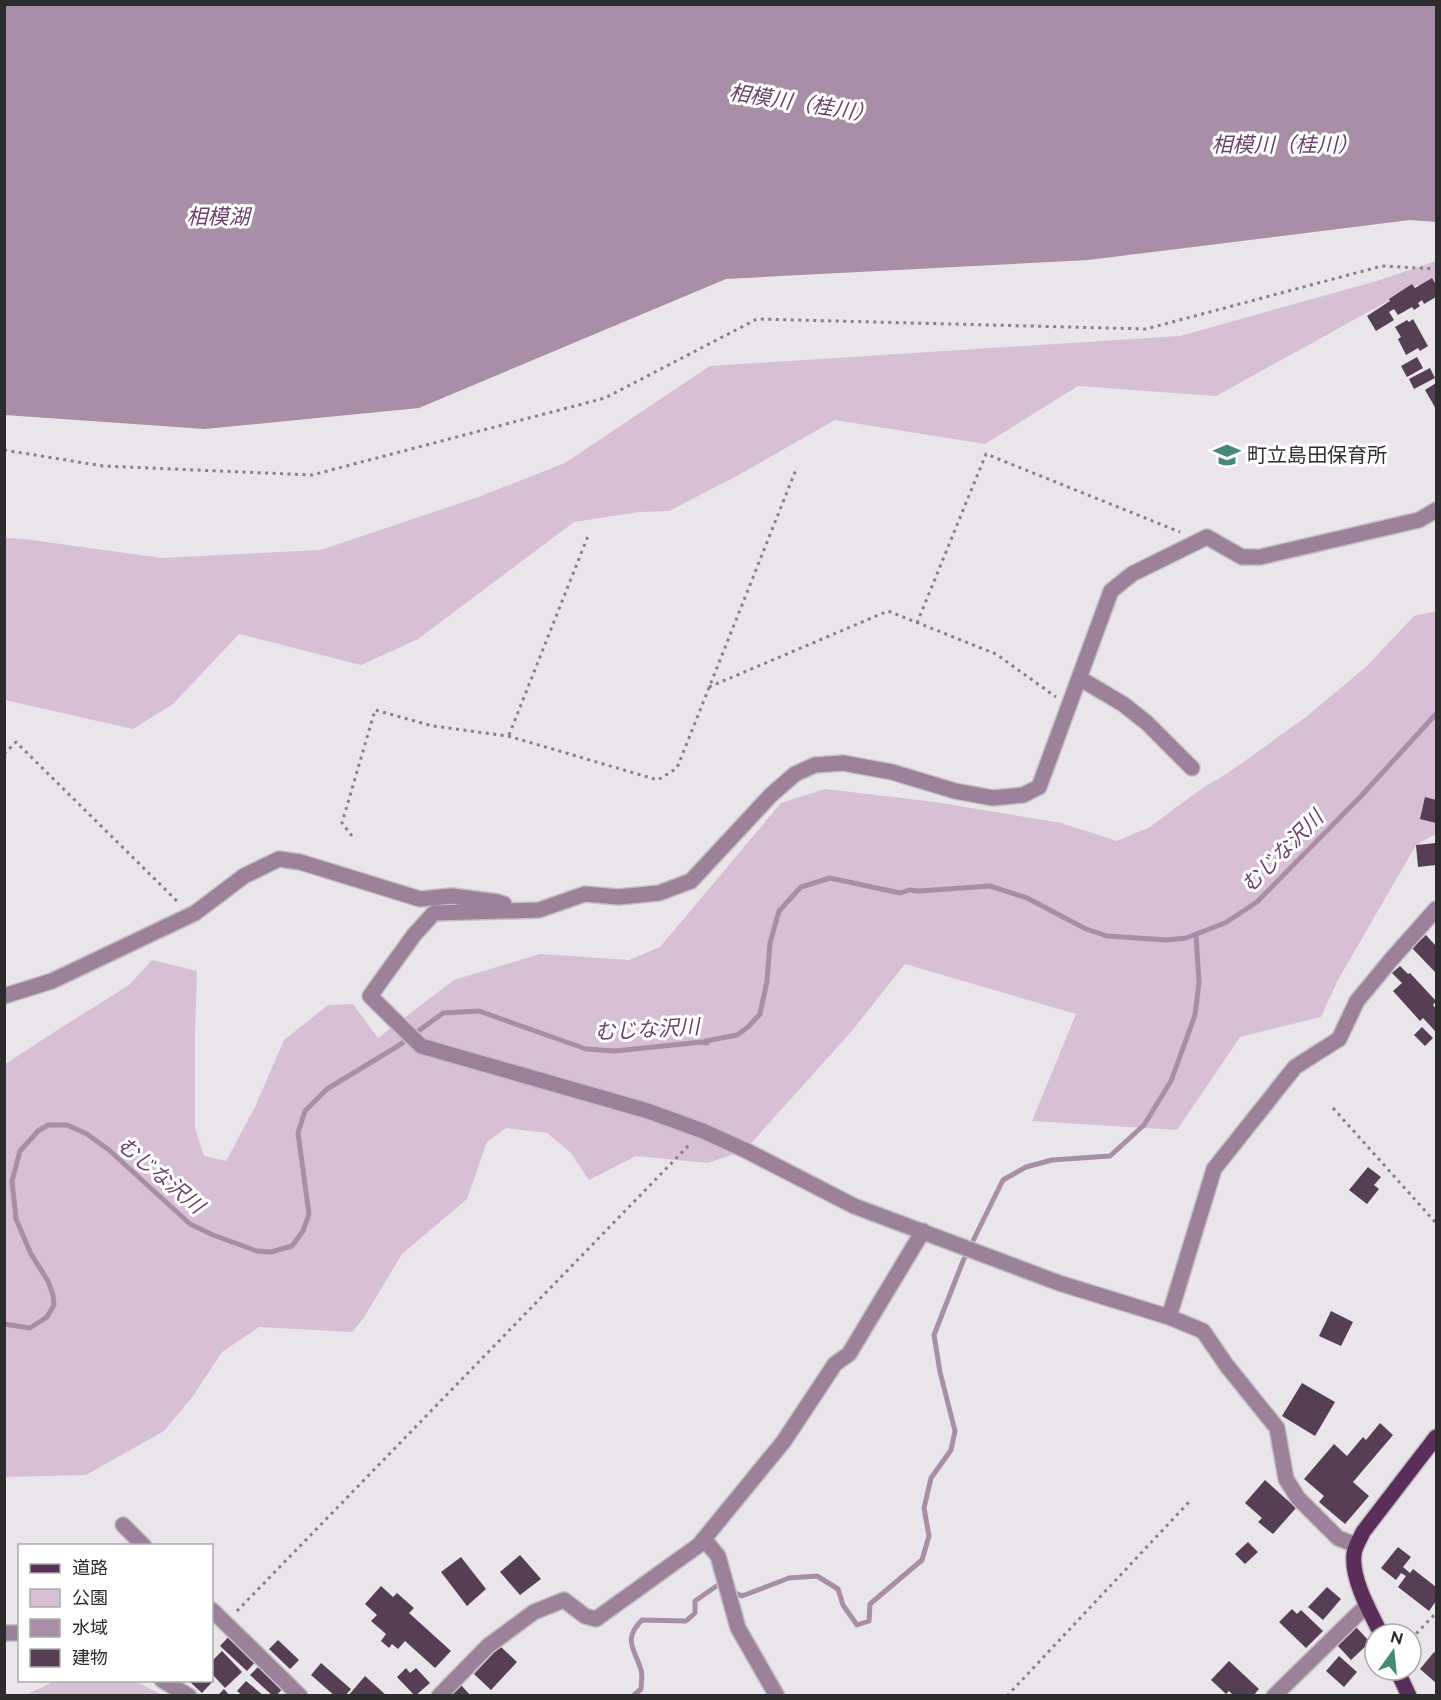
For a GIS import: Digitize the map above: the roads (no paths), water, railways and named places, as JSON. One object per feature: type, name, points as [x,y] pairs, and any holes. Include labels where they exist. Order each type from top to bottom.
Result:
[{"type":"main road","points":[[1375,1622],[1356,1573],[1354,1554],[1356,1545],[1363,1532],[1437,1437]]},
{"type":"street","points":[[1356,1545],[1338,1538],[1298,1498],[1286,1479],[1277,1428],[1227,1366],[1203,1331],[1168,1317],[1059,1283],[854,1206],[703,1131],[648,1111],[421,1046],[370,996],[414,935],[434,913],[539,910],[585,894],[618,897],[659,893],[691,881],[771,795],[795,774],[814,765],[843,763],[892,772],[955,791],[993,798],[1023,795],[1039,787],[1111,591],[1132,574],[1208,537],[1242,557],[1260,557],[1419,520],[1437,510]]},
{"type":"street","points":[[1079,678],[1148,723],[1192,768]]},
{"type":"street","points":[[4,996],[52,981],[191,915],[244,876],[279,860],[300,862],[420,899],[452,896],[498,902],[514,909]]},
{"type":"street","points":[[1168,1317],[1214,1169],[1295,1067],[1339,1039],[1357,1001],[1437,909]]},
{"type":"street","points":[[439,1695],[488,1646],[534,1612],[564,1600],[585,1616],[596,1619],[699,1545],[784,1440],[835,1364],[849,1354],[923,1231]]},
{"type":"street","points":[[123,1525],[143,1544]]},
{"type":"street","points":[[704,1539],[718,1556],[738,1628],[777,1695]]},
{"type":"street","points":[[1274,1695],[1367,1605]]},
{"type":"street","points":[[213,1611],[300,1695]]},
{"type":"street","points":[[166,1682],[189,1695]]},
{"type":"water","name":"相模湖","points":[[4,5],[1436,5],[1436,222],[1410,220],[1088,260],[726,279],[419,408],[205,429],[5,415]]},
{"type":"waterway","name":"むじな沢川","points":[[4,1324],[30,1328],[47,1317],[54,1305],[48,1281],[31,1254],[16,1219],[12,1181],[20,1151],[38,1131],[48,1125],[67,1125],[87,1134],[109,1150],[190,1224],[257,1251],[271,1252],[292,1246],[303,1231],[309,1214],[298,1133],[305,1111],[327,1089],[398,1046],[443,1013],[479,1011],[586,1049],[615,1051],[707,1043],[706,1041],[737,1035],[760,1014],[767,981],[770,943],[779,911],[801,887],[830,878],[900,893],[909,890],[990,886],[1027,898],[1086,929],[1107,936],[1167,940],[1186,938],[1225,923],[1257,902],[1362,795],[1436,714]]},
{"type":"waterway","points":[[633,1696],[641,1689],[642,1675],[631,1639],[642,1620],[686,1621],[695,1613],[695,1601],[718,1585],[742,1596],[789,1578],[817,1576],[838,1589],[843,1605],[857,1625],[869,1621],[870,1604],[922,1560],[929,1536],[924,1508],[931,1478],[951,1450],[955,1431],[940,1372],[934,1335],[963,1261],[1003,1180],[1026,1167],[1052,1160],[1110,1156],[1144,1125],[1171,1081],[1195,1015],[1199,983],[1196,935]]},
{"type":"place","name":"町立島田保育所","points":[[1227,455]]},
{"type":"water label","name":"相模川（桂川）","points":[[802,103]]},
{"type":"water label","name":"相模川（桂川）","points":[[1285,144]]}]
